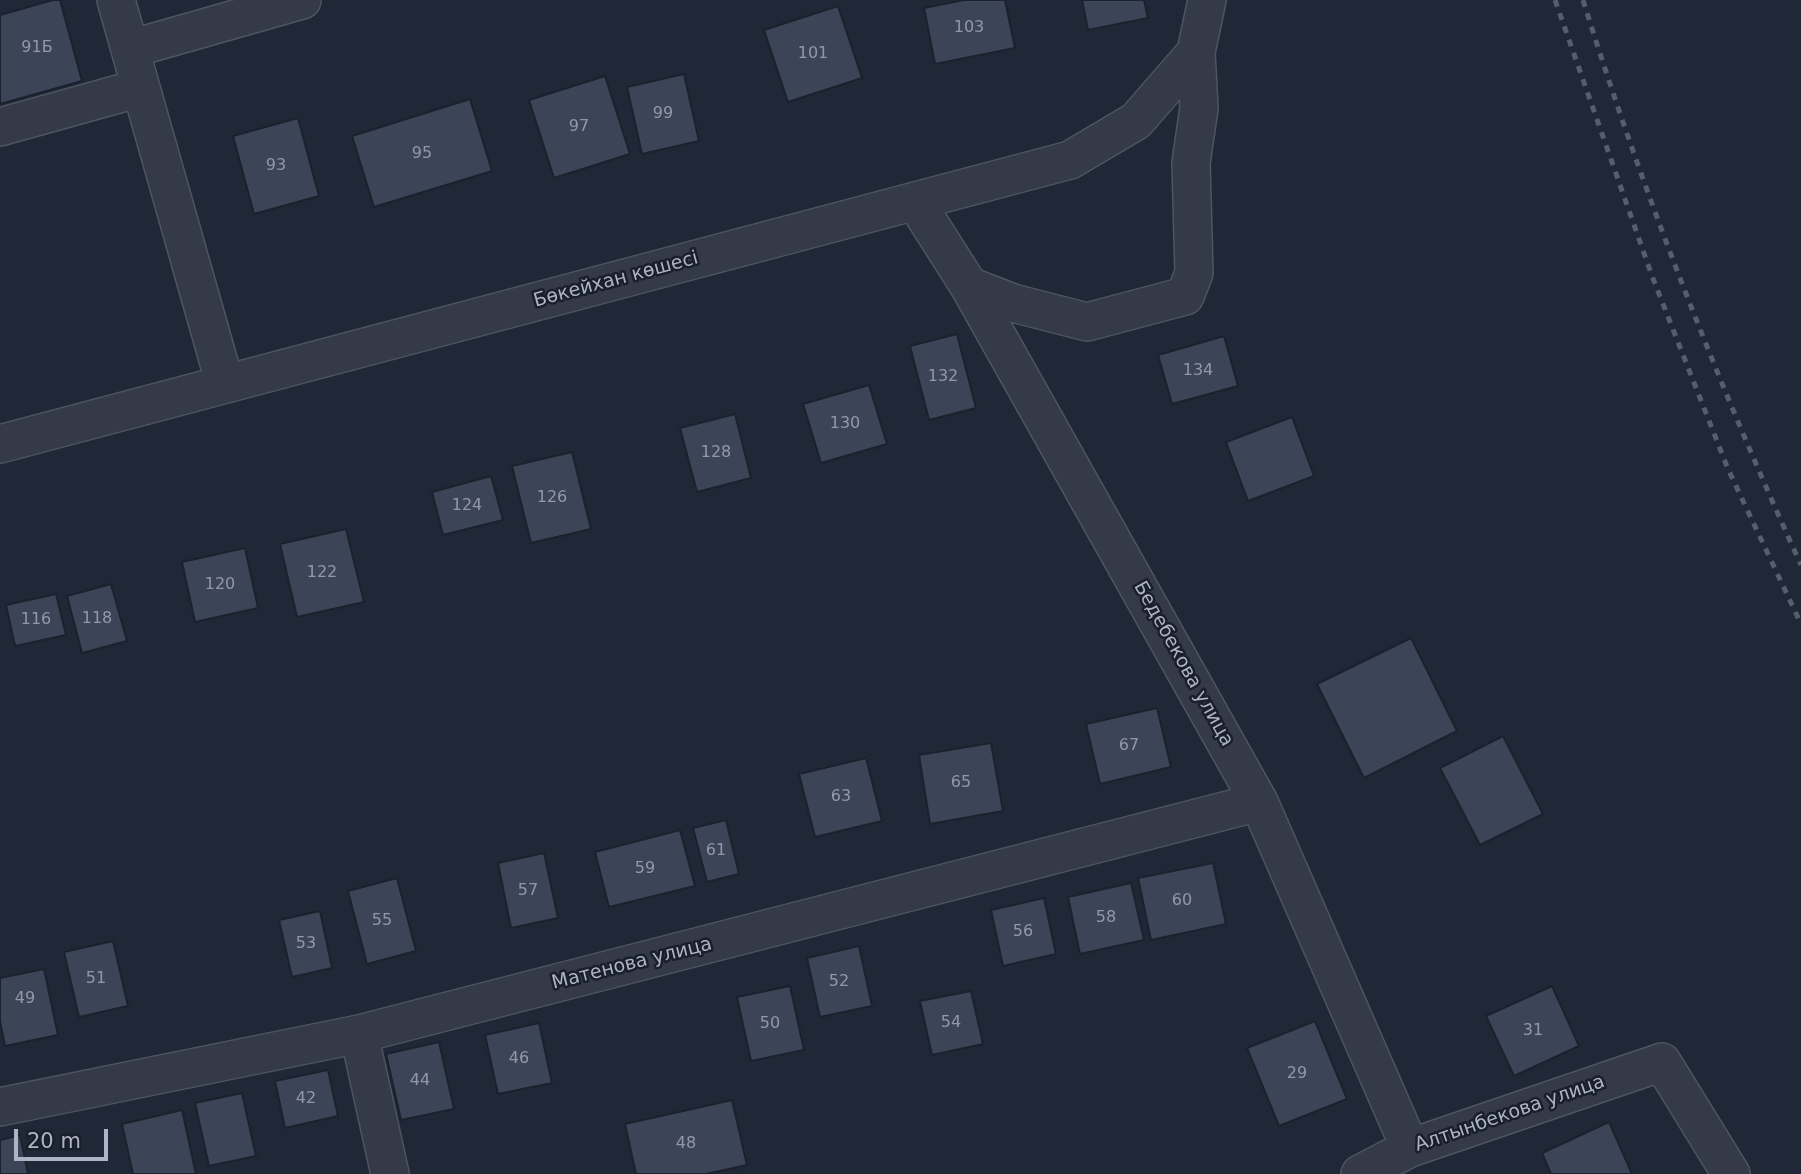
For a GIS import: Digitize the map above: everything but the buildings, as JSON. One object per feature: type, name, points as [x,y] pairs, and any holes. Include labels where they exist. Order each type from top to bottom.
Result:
[{"type":"street","points":[[116,0],[225,384]]},
{"type":"street","points":[[130,49],[302,0]]},
{"type":"street","points":[[969,286],[1013,303],[1087,322],[1185,296],[1194,273],[1192,163],[1199,108],[1196,52],[1207,0]]},
{"type":"street","name":"Бөкейхан көшесі","points":[[0,444],[1070,160],[1136,121],[1196,52]]},
{"type":"street","points":[[0,127],[140,88]]},
{"type":"street","name":"Бедебекова улица","points":[[915,201],[969,286],[1259,802],[1410,1148]]},
{"type":"street","name":"Матенова улица","points":[[0,1107],[359,1034],[1259,802]]},
{"type":"street","points":[[359,1034],[390,1174]]},
{"type":"street","name":"Алтынбекова улица","points":[[1360,1174],[1410,1148],[1662,1062],[1731,1174]]},
{"type":"railway","points":[[1555,0],[1652,276],[1728,469],[1801,624]]},
{"type":"railway","points":[[1583,0],[1631,144],[1683,286],[1801,565]]}]
